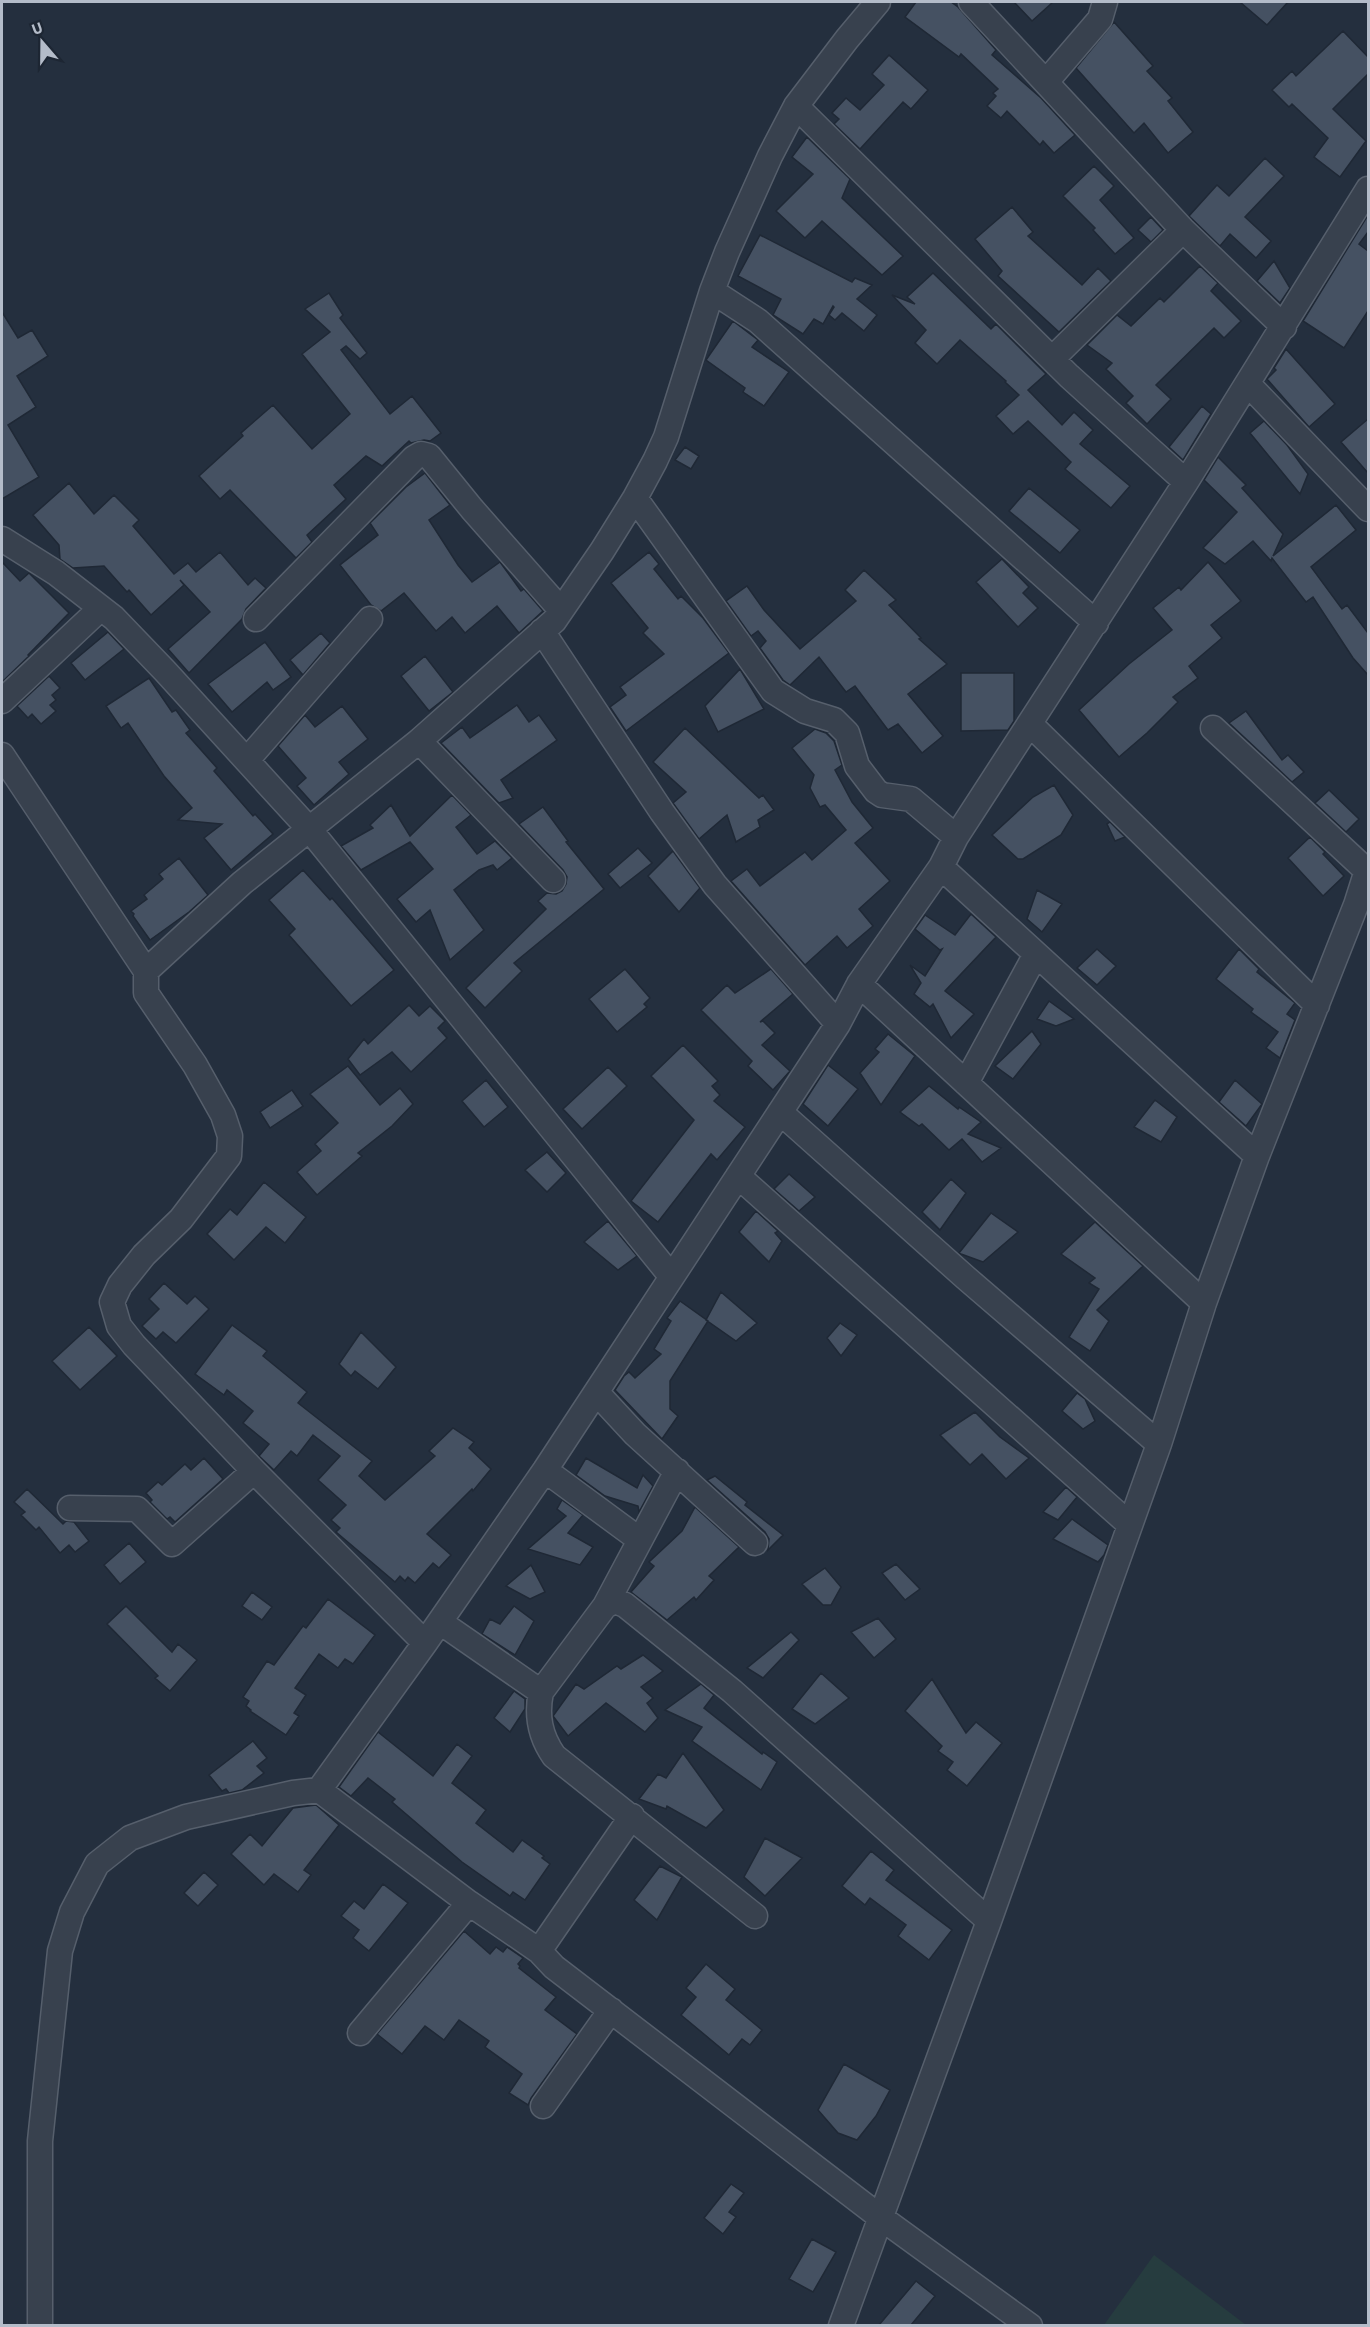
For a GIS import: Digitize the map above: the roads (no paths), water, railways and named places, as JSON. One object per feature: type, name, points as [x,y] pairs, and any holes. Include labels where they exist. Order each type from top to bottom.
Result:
[{"type":"street","points":[[146,971],[242,884],[419,741],[554,621],[635,498],[666,437],[712,291],[727,252],[770,156],[796,106],[878,2]]},
{"type":"street","points":[[971,2],[1183,230],[1284,327]]},
{"type":"street","points":[[1046,82],[1100,19],[1105,2]]},
{"type":"street","points":[[796,106],[1052,359],[1186,482]]},
{"type":"street","points":[[319,1790],[440,1622],[597,1393],[671,1276],[838,1024],[859,984],[941,867],[956,837],[1186,482],[1368,189]]},
{"type":"street","points":[[1052,359],[1183,230]]},
{"type":"street","points":[[712,291],[758,321],[1096,623]]},
{"type":"street","points":[[1248,384],[1368,509]]},
{"type":"street","points":[[256,619],[414,458],[421,454],[429,456],[472,509],[561,610]]},
{"type":"street","points":[[635,498],[773,691],[805,711],[834,720],[847,733],[857,766],[876,791],[882,795],[911,799],[956,837]]},
{"type":"street","points":[[2,539],[56,573],[114,618],[247,760],[310,830],[671,1276]]},
{"type":"street","points":[[2,700],[101,608]]},
{"type":"street","points":[[247,760],[370,619]]},
{"type":"street","points":[[542,631],[662,812],[715,885],[838,1024]]},
{"type":"street","points":[[1030,724],[1317,1005]]},
{"type":"street","points":[[841,2325],[989,1921],[1129,1524],[1160,1444],[1204,1304],[1257,1156],[1317,1005],[1362,912],[1368,869],[1214,728]]},
{"type":"street","points":[[419,741],[553,880]]},
{"type":"street","points":[[2,754],[146,971],[146,993],[195,1065],[223,1115],[230,1136],[229,1156],[181,1219],[144,1256],[120,1285],[112,1302],[119,1326],[254,1471],[425,1643]]},
{"type":"street","points":[[941,867],[1257,1156]]},
{"type":"street","points":[[966,1083],[1036,954]]},
{"type":"street","points":[[859,984],[1204,1304]]},
{"type":"street","points":[[780,1112],[966,1278],[1160,1444]]},
{"type":"street","points":[[738,1176],[1129,1524]]},
{"type":"street","points":[[597,1393],[635,1434],[755,1543]]},
{"type":"street","points":[[545,1470],[640,1540]]},
{"type":"street","points":[[70,1508],[137,1509],[172,1544],[254,1471]]},
{"type":"street","points":[[677,1472],[605,1606],[541,1692],[538,1704],[539,1724],[554,1756],[755,1916]]},
{"type":"street","points":[[605,1606],[615,1601],[625,1605],[732,1691],[989,1921]]},
{"type":"street","points":[[440,1622],[541,1692]]},
{"type":"street","points":[[40,2325],[40,2141],[60,1951],[76,1904],[97,1864],[130,1838],[186,1818],[293,1793],[319,1790],[469,1903],[539,1951],[554,1967],[880,2217],[1030,2325]]},
{"type":"street","points":[[539,1951],[632,1816]]},
{"type":"street","points":[[360,2033],[469,1903]]},
{"type":"street","points":[[543,2106],[611,2010]]}]
